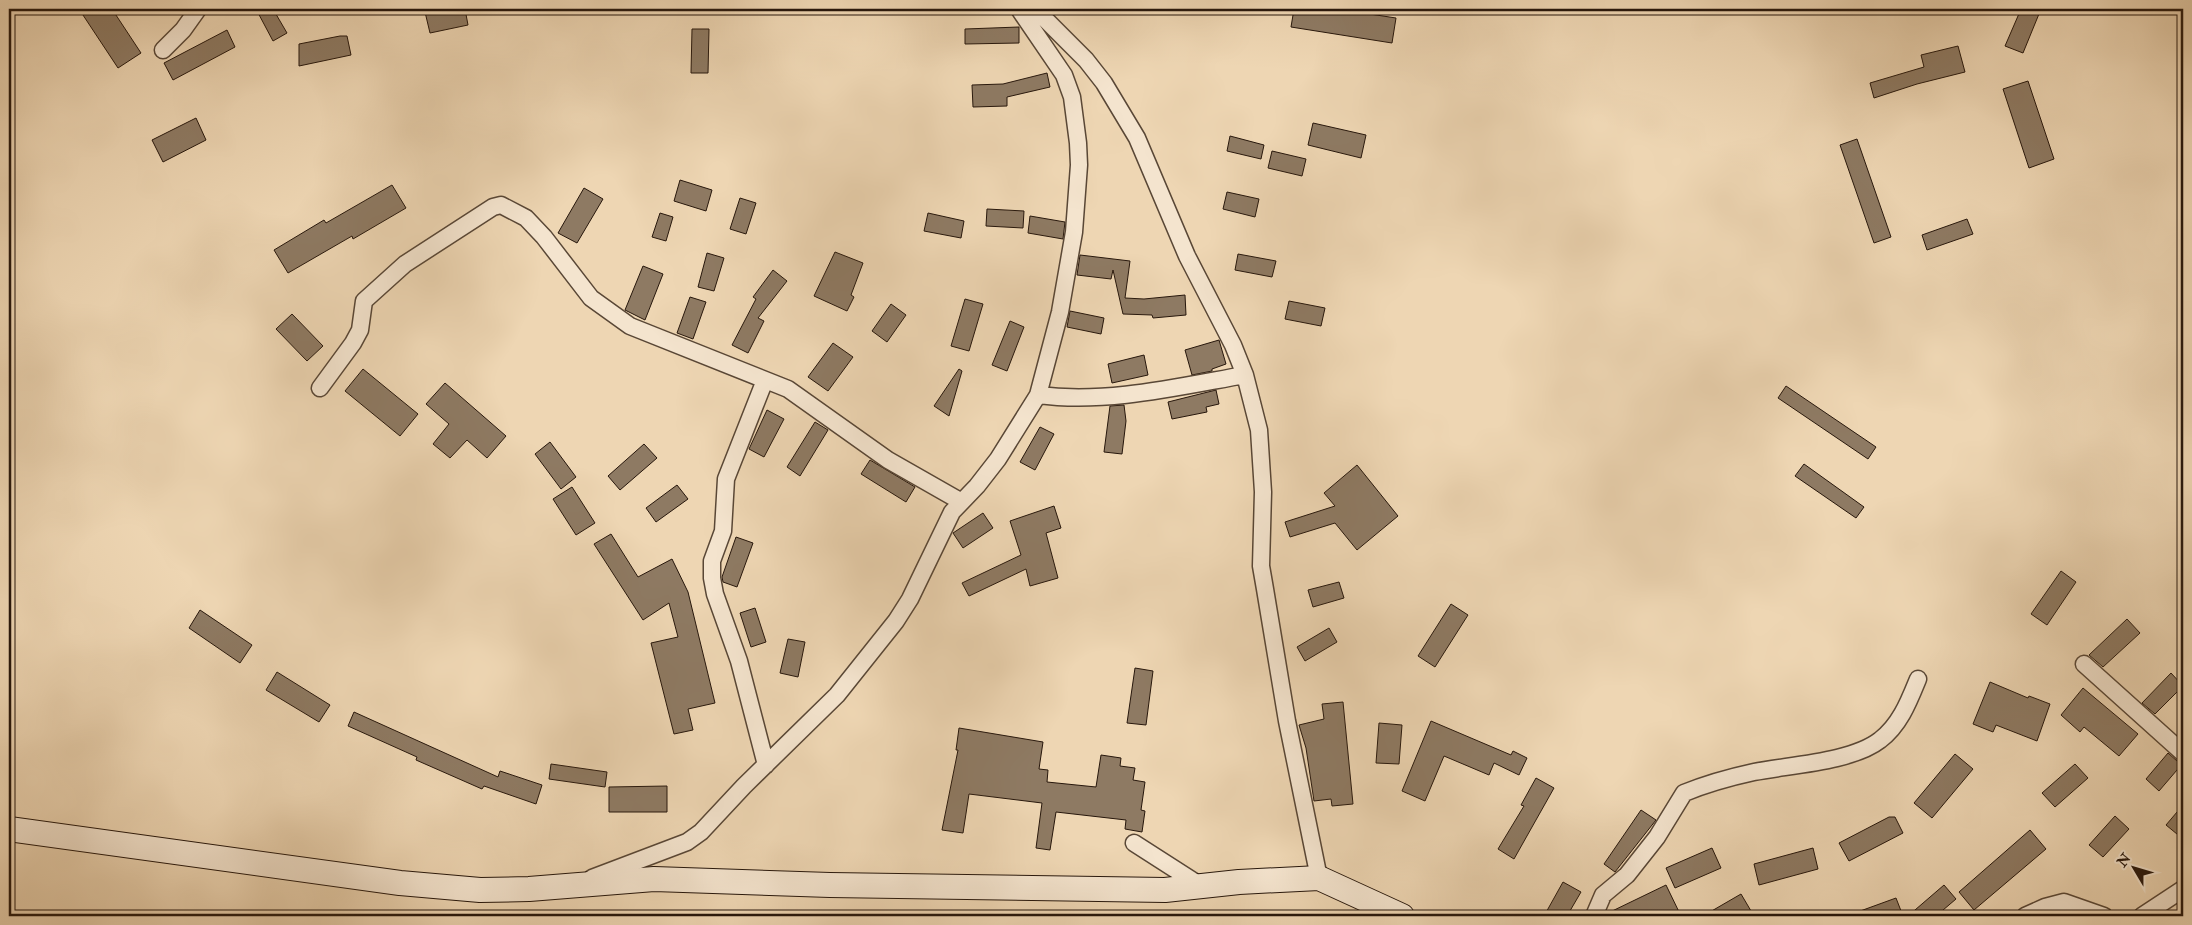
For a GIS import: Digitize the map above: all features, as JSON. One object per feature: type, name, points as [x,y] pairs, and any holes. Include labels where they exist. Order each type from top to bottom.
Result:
[{"type":"main road","points":[[9,829],[400,883],[480,890],[654,879],[830,885],[1165,890],[1320,878],[1402,916]]},
{"type":"street","points":[[163,50],[183,30],[198,9]]},
{"type":"street","points":[[578,884],[687,842],[701,832],[837,695],[896,621],[910,600],[942,530],[960,501],[977,486],[998,459],[1038,395],[1060,312],[1074,232],[1079,165],[1078,144],[1072,98],[1064,75],[1018,9]]},
{"type":"street","points":[[1035,9],[1086,60],[1104,83],[1138,138],[1186,256],[1233,345],[1245,375],[1259,430],[1263,492],[1261,566],[1287,721],[1320,878]]},
{"type":"street","points":[[320,388],[353,343],[360,330],[364,301],[406,264],[493,207],[501,205],[526,218],[544,237],[591,298],[623,322],[788,389],[888,460],[960,501]]},
{"type":"street","points":[[1038,395],[1064,398],[1148,393],[1245,375]]},
{"type":"street","points":[[765,380],[726,479],[723,531],[712,561],[712,578],[715,594],[739,661],[766,765]]},
{"type":"street","points":[[2084,664],[2183,753]]},
{"type":"street","points":[[1594,916],[1603,895],[1628,875],[1657,837],[1684,793],[1754,772],[1814,763],[1850,754],[1880,741],[1899,720],[1918,679]]},
{"type":"street","points":[[1134,843],[1201,886]]},
{"type":"street","points":[[2142,916],[2183,889]]},
{"type":"street","points":[[2025,916],[2045,907],[2064,902],[2104,916]]},
{"type":"building","points":[[79,9],[112,9],[141,53],[118,68]]},
{"type":"building","points":[[256,9],[273,9],[287,33],[273,41]]},
{"type":"building","points":[[440,9],[465,9],[468,25],[430,33],[425,12]]},
{"type":"building","points":[[1294,9],[1334,14],[1334,9],[1337,9],[1396,18],[1392,43],[1291,27]]},
{"type":"building","points":[[2021,9],[2041,9],[2023,53],[2005,46]]},
{"type":"building","points":[[1019,27],[1019,43],[965,44],[965,29]]},
{"type":"building","points":[[692,29],[709,29],[708,73],[691,73]]},
{"type":"building","points":[[227,30],[235,47],[173,80],[164,63]]},
{"type":"building","points":[[347,36],[351,55],[299,66],[299,44]]},
{"type":"building","points":[[1958,46],[1965,72],[1917,84],[1874,98],[1870,83],[1924,67],[1921,55]]},
{"type":"building","points":[[1047,73],[1050,87],[1007,97],[1007,106],[973,107],[972,85],[1003,84]]},
{"type":"building","points":[[2028,81],[2054,159],[2029,168],[2003,89]]},
{"type":"building","points":[[196,118],[206,140],[163,162],[152,140]]},
{"type":"building","points":[[1313,123],[1366,135],[1361,158],[1308,145]]},
{"type":"building","points":[[1230,136],[1264,145],[1261,159],[1227,151]]},
{"type":"building","points":[[1857,139],[1891,237],[1874,243],[1840,145]]},
{"type":"building","points":[[1272,151],[1306,159],[1302,176],[1268,168]]},
{"type":"building","points":[[680,180],[712,190],[706,211],[674,201]]},
{"type":"building","points":[[392,185],[406,208],[353,239],[352,236],[288,273],[274,250],[324,220],[326,223]]},
{"type":"building","points":[[584,188],[603,199],[577,243],[558,233]]},
{"type":"building","points":[[1227,192],[1259,199],[1255,217],[1223,209]]},
{"type":"building","points":[[740,198],[756,203],[746,234],[730,229]]},
{"type":"building","points":[[987,209],[1024,211],[1023,228],[986,226]]},
{"type":"building","points":[[660,213],[673,217],[666,241],[652,237]]},
{"type":"building","points":[[928,213],[964,221],[961,238],[924,231]]},
{"type":"building","points":[[1030,216],[1065,222],[1063,239],[1028,233]]},
{"type":"building","points":[[1967,219],[1973,234],[1927,250],[1922,235]]},
{"type":"building","points":[[835,252],[863,263],[851,295],[854,297],[847,311],[814,296]]},
{"type":"building","points":[[707,253],[724,258],[714,291],[698,287]]},
{"type":"building","points":[[1238,254],[1276,261],[1272,277],[1235,270]]},
{"type":"building","points":[[1080,255],[1130,261],[1125,298],[1144,299],[1185,295],[1186,315],[1153,318],[1152,315],[1123,314],[1113,270],[1111,279],[1077,275]]},
{"type":"building","points":[[643,266],[663,274],[645,320],[625,310]]},
{"type":"building","points":[[773,270],[787,281],[758,318],[764,321],[748,353],[732,345],[756,299],[753,297]]},
{"type":"building","points":[[690,297],[706,302],[693,339],[677,333]]},
{"type":"building","points":[[965,299],[983,304],[969,351],[951,346]]},
{"type":"building","points":[[1289,301],[1325,308],[1321,326],[1285,319]]},
{"type":"building","points":[[891,304],[906,315],[887,342],[872,331]]},
{"type":"building","points":[[1070,311],[1104,318],[1101,334],[1067,327]]},
{"type":"building","points":[[292,314],[323,346],[307,361],[276,329]]},
{"type":"building","points":[[1010,321],[1024,327],[1007,371],[992,365]]},
{"type":"building","points":[[1219,340],[1226,364],[1212,369],[1212,371],[1192,375],[1185,350]]},
{"type":"building","points":[[833,343],[853,357],[828,391],[808,377]]},
{"type":"building","points":[[1144,355],[1148,375],[1112,383],[1108,364]]},
{"type":"building","points":[[363,369],[418,414],[400,436],[345,391]]},
{"type":"building","points":[[959,369],[962,371],[949,416],[934,406]]},
{"type":"building","points":[[445,383],[506,436],[487,458],[467,440],[450,458],[433,444],[449,424],[426,404]]},
{"type":"building","points":[[1786,386],[1876,447],[1868,459],[1778,398]]},
{"type":"building","points":[[1216,390],[1219,404],[1206,407],[1207,412],[1172,419],[1168,402]]},
{"type":"building","points":[[1124,405],[1126,421],[1122,454],[1104,452],[1110,406]]},
{"type":"building","points":[[767,410],[784,419],[764,457],[749,449]]},
{"type":"building","points":[[815,422],[828,430],[800,476],[787,467]]},
{"type":"building","points":[[1040,427],[1054,434],[1035,470],[1020,462]]},
{"type":"building","points":[[550,442],[576,477],[561,489],[535,454]]},
{"type":"building","points":[[644,444],[657,458],[620,490],[608,476]]},
{"type":"building","points":[[870,460],[915,487],[906,502],[861,474]]},
{"type":"building","points":[[1804,464],[1864,507],[1856,518],[1795,476]]},
{"type":"building","points":[[1357,465],[1398,516],[1357,550],[1335,523],[1290,537],[1285,522],[1335,506],[1324,493]]},
{"type":"building","points":[[677,485],[688,499],[656,522],[646,508]]},
{"type":"building","points":[[572,487],[595,523],[576,535],[553,499]]},
{"type":"building","points":[[1054,506],[1061,528],[1046,533],[1058,578],[1030,586],[1026,569],[969,596],[962,583],[1021,555],[1010,521]]},
{"type":"building","points":[[983,513],[993,528],[963,548],[953,533]]},
{"type":"building","points":[[611,534],[638,577],[672,559],[688,592],[715,703],[688,709],[693,730],[674,734],[651,643],[678,637],[669,603],[643,620],[594,544]]},
{"type":"building","points":[[736,537],[753,543],[737,587],[723,582],[722,577]]},
{"type":"building","points":[[2061,571],[2076,582],[2047,625],[2031,614]]},
{"type":"building","points":[[1339,582],[1344,598],[1313,607],[1308,590]]},
{"type":"building","points":[[1451,604],[1468,615],[1435,667],[1418,656]]},
{"type":"building","points":[[755,608],[766,642],[751,647],[740,613]]},
{"type":"building","points":[[200,610],[252,645],[240,663],[189,628]]},
{"type":"building","points":[[2127,619],[2140,633],[2103,667],[2089,655]]},
{"type":"building","points":[[1329,628],[1337,642],[1305,661],[1297,647]]},
{"type":"building","points":[[788,639],[805,642],[798,677],[780,673]]},
{"type":"building","points":[[1135,668],[1153,671],[1146,725],[1127,723]]},
{"type":"building","points":[[277,672],[330,705],[319,722],[266,690]]},
{"type":"building","points":[[2171,673],[2183,686],[2155,714],[2142,703]]},
{"type":"building","points":[[1990,682],[2028,698],[2029,696],[2050,704],[2037,741],[1996,725],[1993,732],[1973,724]]},
{"type":"building","points":[[2083,688],[2138,734],[2119,756],[2084,727],[2080,732],[2061,715]]},
{"type":"building","points":[[1343,702],[1353,804],[1332,806],[1331,799],[1314,801],[1306,748],[1299,725],[1324,719],[1322,704]]},
{"type":"building","points":[[354,712],[498,777],[500,771],[542,785],[536,804],[484,786],[482,789],[416,760],[417,757],[348,726]]},
{"type":"building","points":[[1431,721],[1511,755],[1513,751],[1527,758],[1519,775],[1494,763],[1489,775],[1444,756],[1425,801],[1402,791]]},
{"type":"building","points":[[1379,723],[1402,725],[1399,764],[1376,763]]},
{"type":"building","points":[[959,728],[1043,742],[1039,769],[1048,770],[1047,782],[1096,787],[1101,755],[1121,758],[1120,766],[1135,768],[1133,780],[1145,782],[1141,810],[1145,811],[1142,832],[1125,829],[1126,820],[1056,812],[1050,850],[1036,848],[1042,803],[969,794],[963,833],[942,830],[958,750],[956,750]]},
{"type":"building","points":[[2168,753],[2177,761],[2183,763],[2159,791],[2146,779]]},
{"type":"building","points":[[1955,754],[1973,769],[1932,818],[1914,803]]},
{"type":"building","points":[[551,764],[607,772],[605,787],[549,779]]},
{"type":"building","points":[[2075,764],[2088,778],[2055,807],[2042,793]]},
{"type":"building","points":[[1536,778],[1554,788],[1514,859],[1498,849],[1524,806],[1521,805]]},
{"type":"building","points":[[667,786],[667,812],[609,812],[609,787]]},
{"type":"building","points":[[2183,805],[2183,839],[2166,825]]},
{"type":"building","points":[[1641,810],[1656,820],[1615,872],[1604,864]]},
{"type":"building","points":[[2115,816],[2129,829],[2103,857],[2089,845]]},
{"type":"building","points":[[1889,817],[1895,817],[1903,833],[1849,861],[1839,843]]},
{"type":"building","points":[[2030,830],[2046,849],[1974,910],[1959,892]]},
{"type":"building","points":[[1712,848],[1721,868],[1675,888],[1666,868]]},
{"type":"building","points":[[1813,848],[1818,869],[1759,885],[1754,864]]},
{"type":"building","points":[[1563,882],[1581,892],[1567,916],[1544,916]]},
{"type":"building","points":[[1666,885],[1681,916],[1605,916],[1606,914]]},
{"type":"building","points":[[1944,885],[1956,899],[1936,916],[1908,916]]},
{"type":"building","points":[[1741,894],[1754,916],[1703,916]]},
{"type":"building","points":[[1896,898],[1903,916],[1853,916],[1852,914]]}]
